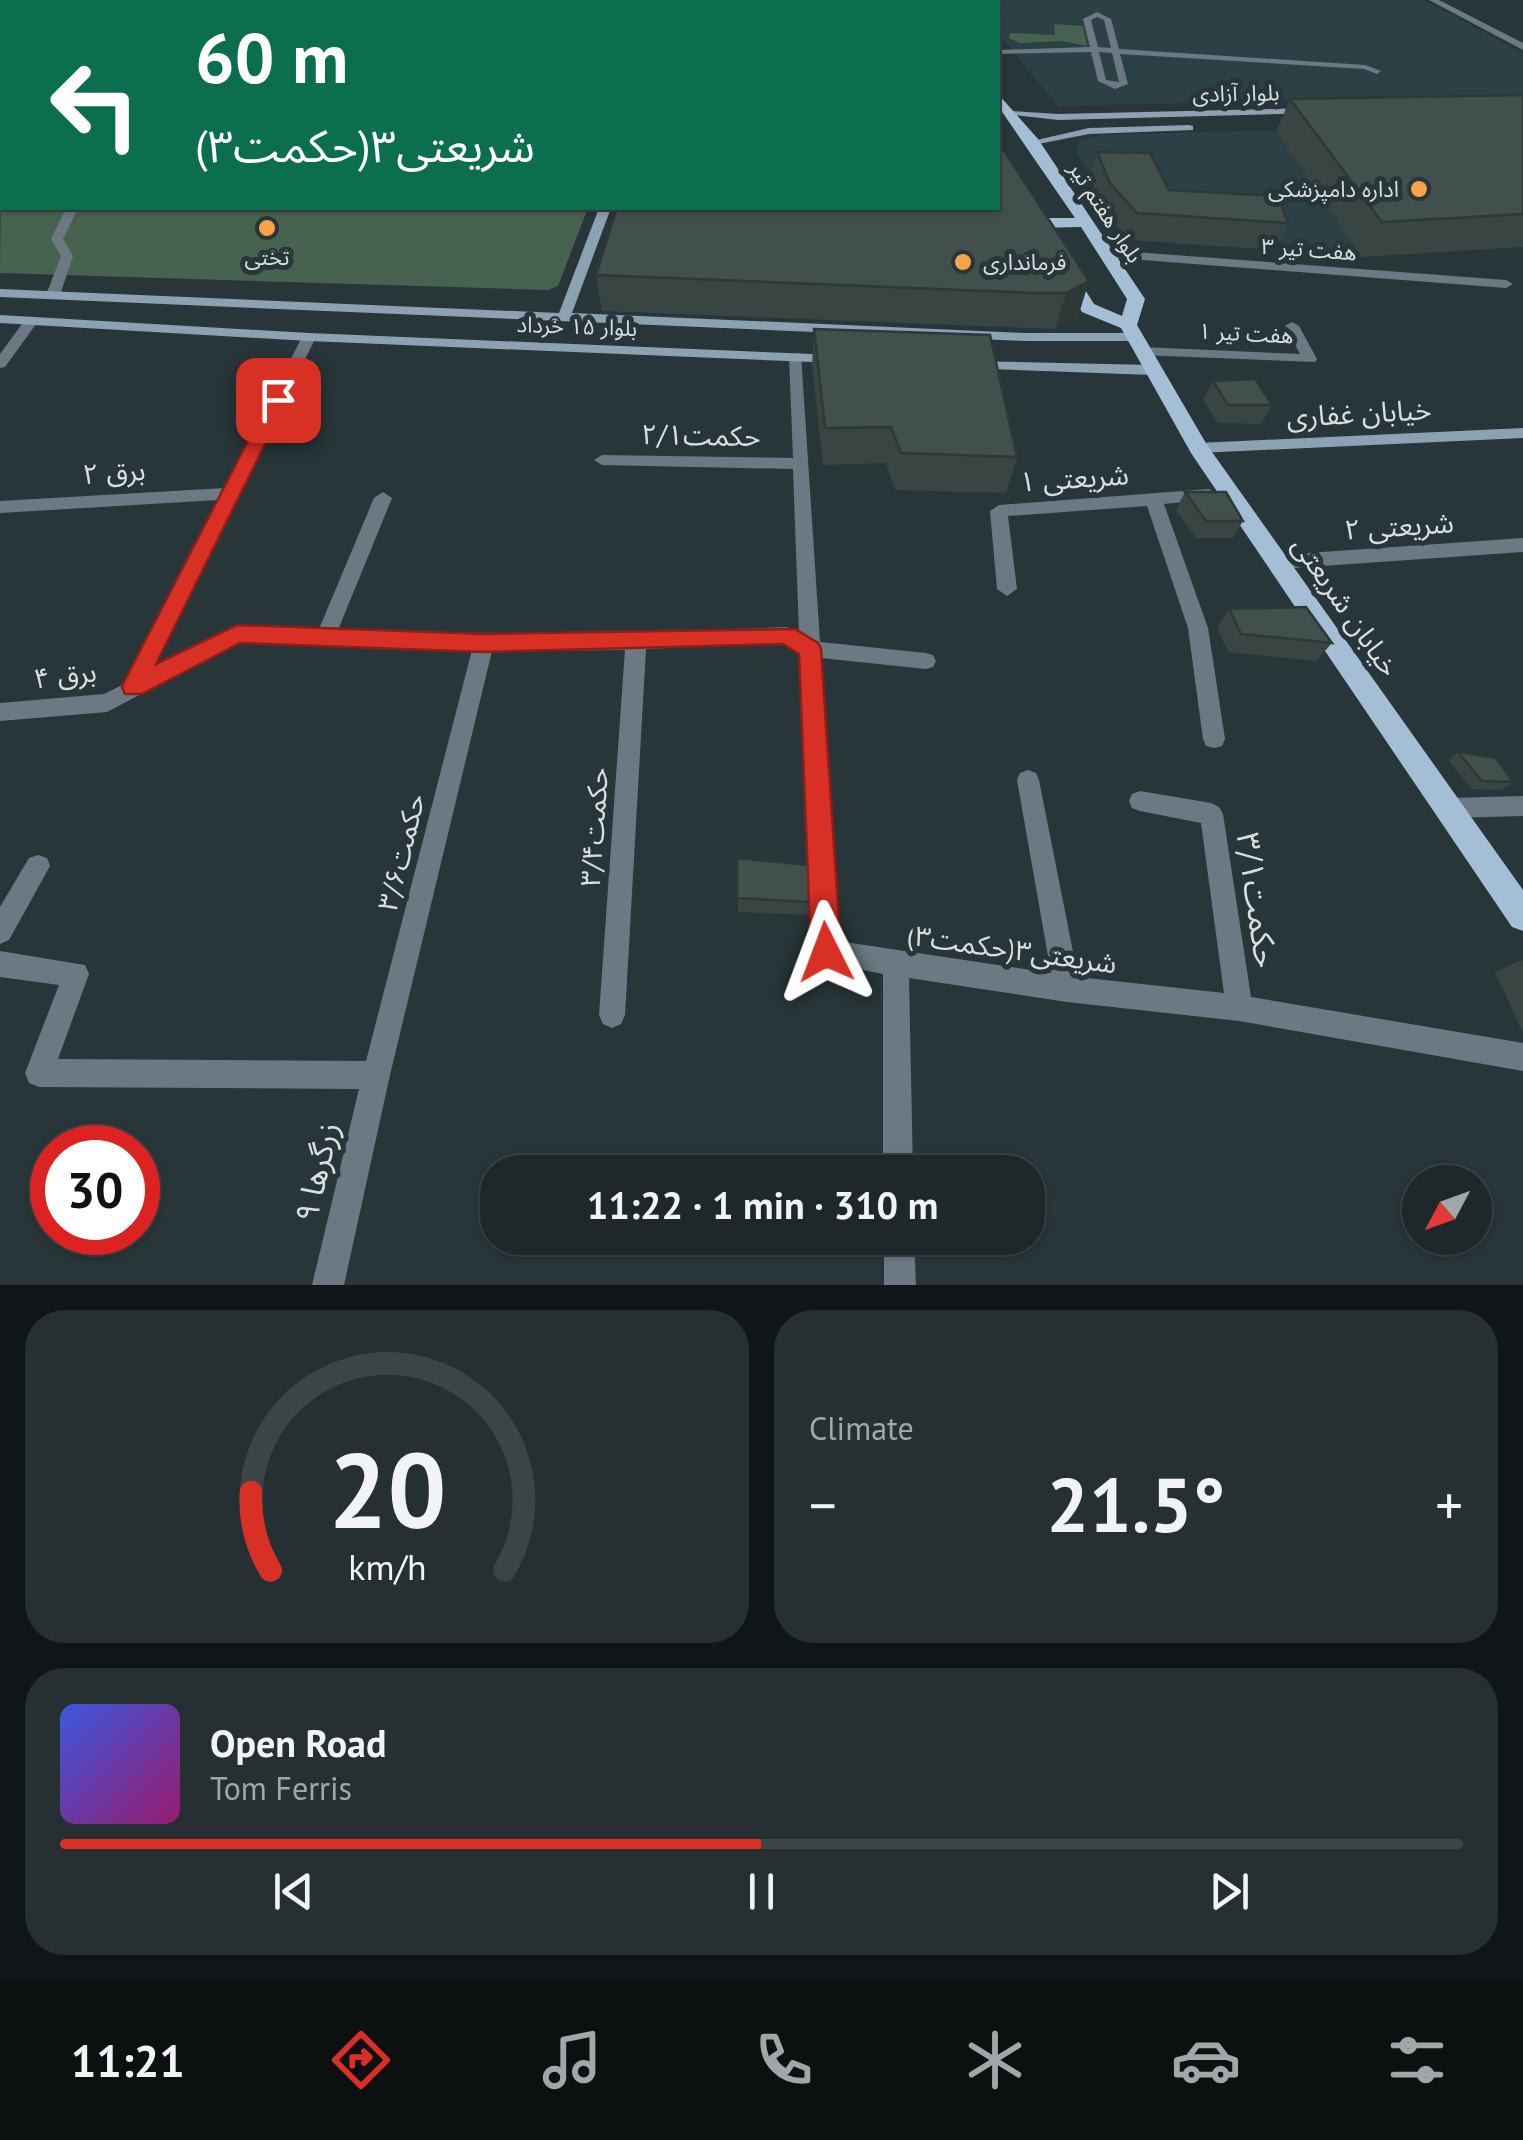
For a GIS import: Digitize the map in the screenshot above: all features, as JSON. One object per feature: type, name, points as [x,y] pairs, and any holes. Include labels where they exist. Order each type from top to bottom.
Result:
[{"type":"main road","name":"بلوار هفتم تیر","points":[[1000,100],[1088,222],[1136,299],[1139,346]]},
{"type":"main road","name":"بلوار آزادی","points":[[1011,114],[1058,117],[1330,111]]},
{"type":"main road","name":"بلوار آزادی","points":[[1033,142],[1089,131],[1318,124]]},
{"type":"main road","points":[[1026,206],[1088,308],[1139,346]]},
{"type":"main road","points":[[564,317],[604,210]]},
{"type":"main road","points":[[1044,237],[1088,222]]},
{"type":"main road","name":"بلوار ۱۵ خرداد","points":[[0,293],[1026,337],[1139,346]]},
{"type":"main road","points":[[32,320],[53,295]]},
{"type":"main road","name":"بلوار ۱۵ خرداد","points":[[0,320],[309,338],[856,360]]},
{"type":"main road","points":[[1026,337],[1040,356],[1032,368]]},
{"type":"main road","points":[[954,364],[1032,368],[1139,346]]},
{"type":"main road","name":"خیابان شریعتی","points":[[1139,346],[1198,448],[1523,916]]},
{"type":"main road","name":"خیابان غفاری","points":[[1198,448],[1523,433]]},
{"type":"street","points":[[1433,0],[1523,47]]},
{"type":"street","points":[[53,295],[68,256],[57,239],[71,210]]},
{"type":"street","name":"هفت تیر ۳","points":[[1108,254],[1506,284]]},
{"type":"street","points":[[0,364],[32,320]]},
{"type":"street","name":"هفت تیر ۱","points":[[1139,346],[1310,359],[1292,326]]},
{"type":"street","points":[[134,687],[309,338]]},
{"type":"street","points":[[796,357],[810,649]]},
{"type":"street","name":"حکمت۲/۱","points":[[602,460],[799,464]]},
{"type":"street","name":"برق ۲","points":[[0,507],[232,492]]},
{"type":"street","name":"شریعتی ۱","points":[[1007,589],[999,511],[1231,493]]},
{"type":"street","points":[[326,635],[383,498]]},
{"type":"street","points":[[1152,499],[1198,628],[1214,739]]},
{"type":"street","name":"شریعتی ۲","points":[[1279,562],[1523,545]]},
{"type":"street","points":[[134,687],[237,634],[484,643],[636,642],[787,635],[810,649],[926,660]]},
{"type":"street","name":"حکمت۳/۴","points":[[612,1015],[636,642]]},
{"type":"street","name":"حکمت۳/۶","points":[[376,1075],[484,643]]},
{"type":"street","name":"شریعتی۳(حکمت۳)","points":[[810,649],[826,952],[1067,989],[1239,1008],[1523,1057]]},
{"type":"street","name":"برق ۴","points":[[0,712],[107,703],[134,687]]},
{"type":"street","points":[[1028,780],[1067,989]]},
{"type":"street","name":"حکمت۳/۱","points":[[1140,801],[1211,814],[1239,1008]]},
{"type":"street","points":[[1450,808],[1523,806]]},
{"type":"street","points":[[0,931],[38,866]]},
{"type":"street","points":[[896,963],[898,1155]]},
{"type":"street","points":[[0,964],[76,974],[38,1073],[376,1075]]},
{"type":"street","name":"زرگرها ۹","points":[[328,1285],[376,1075]]},
{"type":"street","points":[[899,1255],[900,1285]]},
{"type":"lane","points":[[1097,14],[1107,19],[1114,54],[1124,84],[1115,86],[1102,81],[1087,18],[1097,14]]},
{"type":"lane","points":[[1000,52],[1052,50],[1365,67],[1376,71],[1114,54]]},
{"type":"shaded area","points":[[1000,0],[1424,0],[1523,53],[1523,95],[1058,106],[1000,35]]},
{"type":"shaded area","points":[[1276,132],[1362,257],[1290,256],[1269,221],[1160,216],[1145,179],[1090,177],[1076,152],[1079,141],[1100,135]]},
{"type":"green space","points":[[1054,24],[1083,26],[1087,46],[1063,41],[1020,43],[1009,38],[1010,33],[1055,35]]},
{"type":"green space","points":[[1,210],[587,210],[558,286],[548,290],[0,273]]},
{"type":"building","name":"اداره دامپزشکی","points":[[1523,95],[1523,214],[1382,222],[1290,99]]},
{"type":"building","points":[[1000,145],[1089,281],[1066,293],[1036,293],[596,275],[616,210],[1000,210]]},
{"type":"building","points":[[1097,152],[1150,153],[1169,190],[1278,196],[1288,223],[1137,213],[1110,183]]},
{"type":"building","points":[[814,329],[990,335],[1017,457],[901,453],[891,427],[825,428]]},
{"type":"building","points":[[1255,379],[1272,405],[1228,405],[1213,381]]},
{"type":"building","points":[[1185,492],[1226,492],[1243,521],[1206,521]]},
{"type":"building","points":[[1306,607],[1332,643],[1241,634],[1229,609]]},
{"type":"building","points":[[1458,752],[1496,758],[1513,782],[1482,781]]},
{"type":"building","points":[[737,858],[808,865],[809,902],[737,898]]},
{"type":"place","name":"اداره دامپزشکی","points":[[1419,189]]},
{"type":"place","name":"تختی","points":[[267,228]]},
{"type":"place","name":"فرمانداری","points":[[963,262]]},
{"type":"route","points":[[278,400],[134,687],[237,634],[484,643],[636,642],[787,635],[810,649],[826,952]]}]
